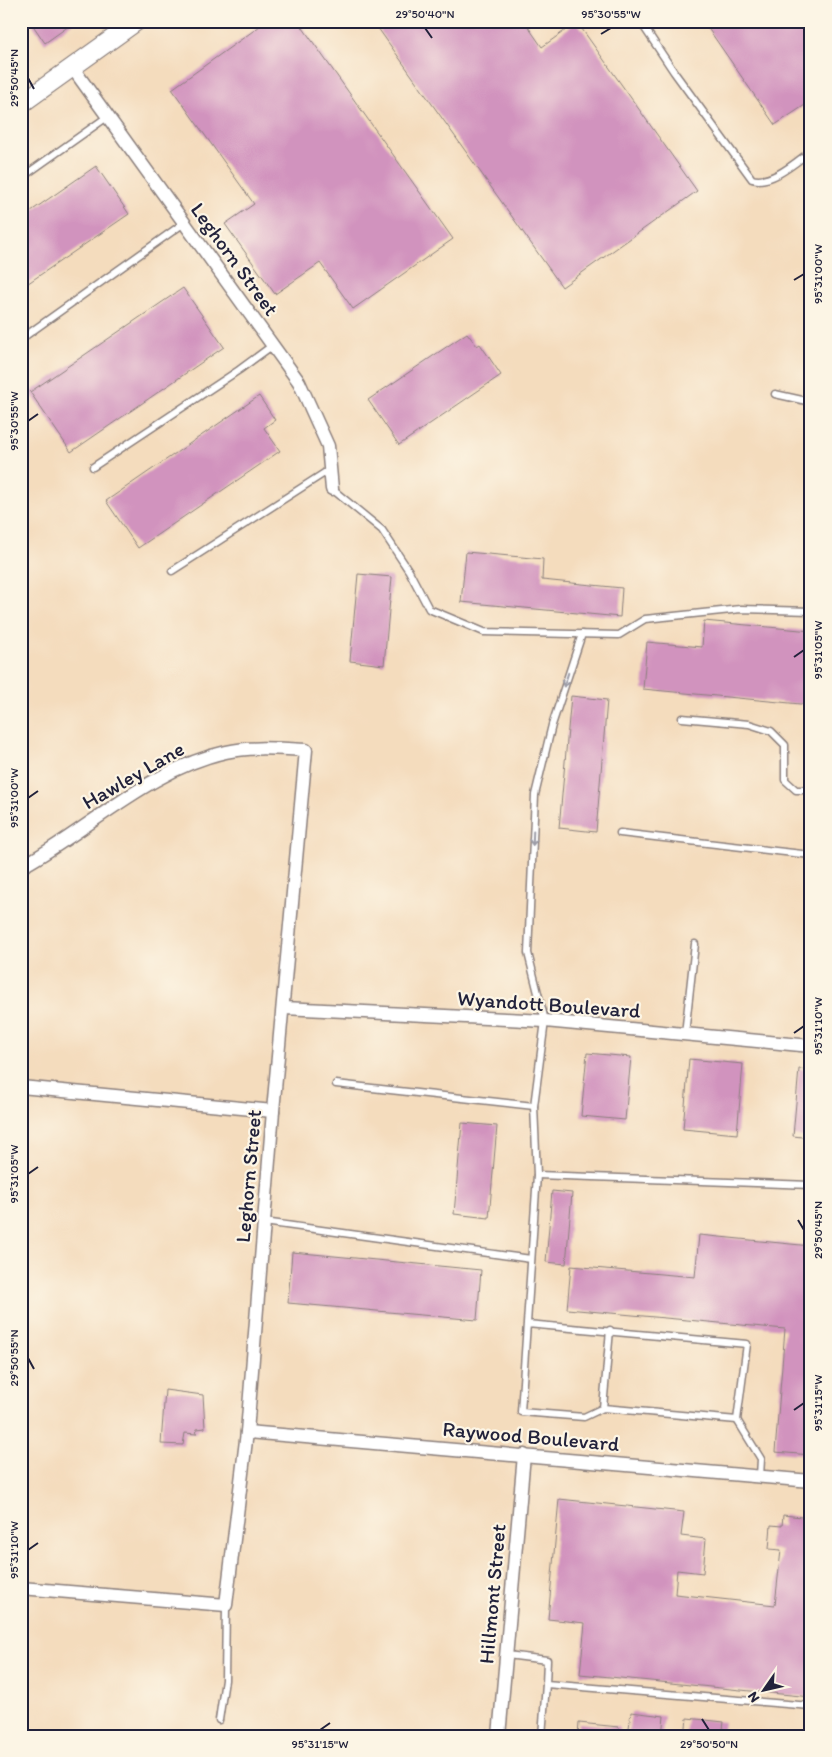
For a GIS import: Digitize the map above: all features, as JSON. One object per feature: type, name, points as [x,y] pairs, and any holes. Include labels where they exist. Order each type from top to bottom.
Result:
[{"type":"street","points":[[24,95],[72,67],[130,23]]},
{"type":"street","name":"Leghorn Street","points":[[72,67],[299,382],[328,446],[332,489]]},
{"type":"street","name":"Hawley Lane","points":[[21,866],[159,779],[202,759],[227,751],[250,749],[306,750]]},
{"type":"street","name":"Leghorn Street","points":[[226,1605],[247,1432],[273,1111],[284,1008],[306,750]]},
{"type":"street","name":"Wyandott Boulevard","points":[[284,1008],[545,1022],[811,1046]]},
{"type":"street","points":[[22,1091],[273,1111]]},
{"type":"street","name":"Raywood Boulevard","points":[[247,1432],[811,1481]]},
{"type":"street","name":"Hillmont Street","points":[[499,1736],[524,1455]]},
{"type":"street","points":[[21,1588],[226,1605]]},
{"type":"lane","points":[[640,21],[685,88],[752,178],[759,181],[770,178],[811,151]]},
{"type":"lane","points":[[21,178],[107,116]]},
{"type":"lane","points":[[21,338],[184,223]]},
{"type":"lane","points":[[94,467],[239,370],[273,345]]},
{"type":"lane","points":[[775,394],[811,402]]},
{"type":"lane","points":[[172,570],[329,470]]},
{"type":"lane","points":[[332,489],[382,530],[409,571],[429,609],[484,632],[619,635],[645,619],[741,609],[811,611]]},
{"type":"lane","points":[[582,634],[552,725],[535,796],[528,953],[545,1022],[534,1106],[537,1175],[530,1258],[522,1412],[584,1417],[603,1408],[737,1420]]},
{"type":"lane","points":[[682,718],[749,724],[771,731],[785,745],[785,780],[796,790],[811,790]]},
{"type":"lane","points":[[620,833],[811,855]]},
{"type":"lane","points":[[685,1034],[695,944]]},
{"type":"lane","points":[[336,1084],[534,1106]]},
{"type":"lane","points":[[537,1175],[811,1185]]},
{"type":"lane","points":[[264,1222],[530,1258]]},
{"type":"lane","points":[[528,1324],[747,1344],[737,1420],[761,1459],[760,1476]]},
{"type":"lane","points":[[603,1408],[610,1330]]},
{"type":"lane","points":[[218,1720],[225,1680],[226,1605]]},
{"type":"lane","points":[[507,1655],[547,1660],[542,1736]]},
{"type":"lane","points":[[546,1684],[811,1706]]},
{"type":"building","points":[[30,21],[76,21],[45,43]]},
{"type":"building","points":[[267,21],[298,21],[453,239],[353,309],[320,263],[275,294],[225,224],[254,204],[172,89]]},
{"type":"building","points":[[373,21],[524,21],[542,47],[577,22],[697,191],[562,287]]},
{"type":"building","points":[[703,21],[811,21],[811,101],[775,125]]},
{"type":"building","points":[[96,166],[129,214],[21,288],[21,218]]},
{"type":"building","points":[[183,288],[224,347],[71,452],[30,392]]},
{"type":"building","points":[[467,333],[477,346],[480,344],[501,375],[399,445],[368,400]]},
{"type":"building","points":[[259,396],[275,420],[264,428],[280,451],[138,548],[106,501]]},
{"type":"building","points":[[466,552],[543,559],[542,580],[622,588],[620,617],[461,602]]},
{"type":"building","points":[[358,574],[392,577],[384,665],[350,661]]},
{"type":"building","points":[[704,621],[811,631],[811,705],[643,689],[647,642],[702,647]]},
{"type":"building","points":[[571,696],[607,700],[596,832],[559,828]]},
{"type":"building","points":[[587,1053],[631,1057],[625,1120],[581,1116]]},
{"type":"building","points":[[689,1059],[743,1064],[737,1134],[683,1129]]},
{"type":"building","points":[[799,1069],[811,1070],[811,1138],[793,1136]]},
{"type":"building","points":[[462,1123],[497,1126],[489,1218],[454,1214]]},
{"type":"building","points":[[552,1191],[572,1193],[566,1264],[546,1262]]},
{"type":"building","points":[[699,1235],[811,1246],[811,1455],[775,1452],[785,1329],[567,1309],[571,1266],[695,1277]]},
{"type":"building","points":[[292,1252],[481,1270],[477,1320],[288,1303]]},
{"type":"building","points":[[165,1390],[203,1395],[205,1428],[197,1429],[196,1434],[185,1433],[183,1445],[161,1444]]},
{"type":"building","points":[[559,1499],[684,1512],[681,1536],[706,1539],[703,1573],[677,1570],[675,1594],[775,1605],[781,1550],[769,1549],[771,1525],[782,1526],[783,1515],[811,1518],[811,1697],[580,1674],[585,1623],[548,1619]]},
{"type":"building","points":[[631,1712],[664,1716],[662,1736],[628,1736]]},
{"type":"building","points":[[687,1718],[724,1722],[722,1736],[685,1736]]},
{"type":"building","points":[[579,1723],[619,1727],[619,1736],[578,1736]]}]
